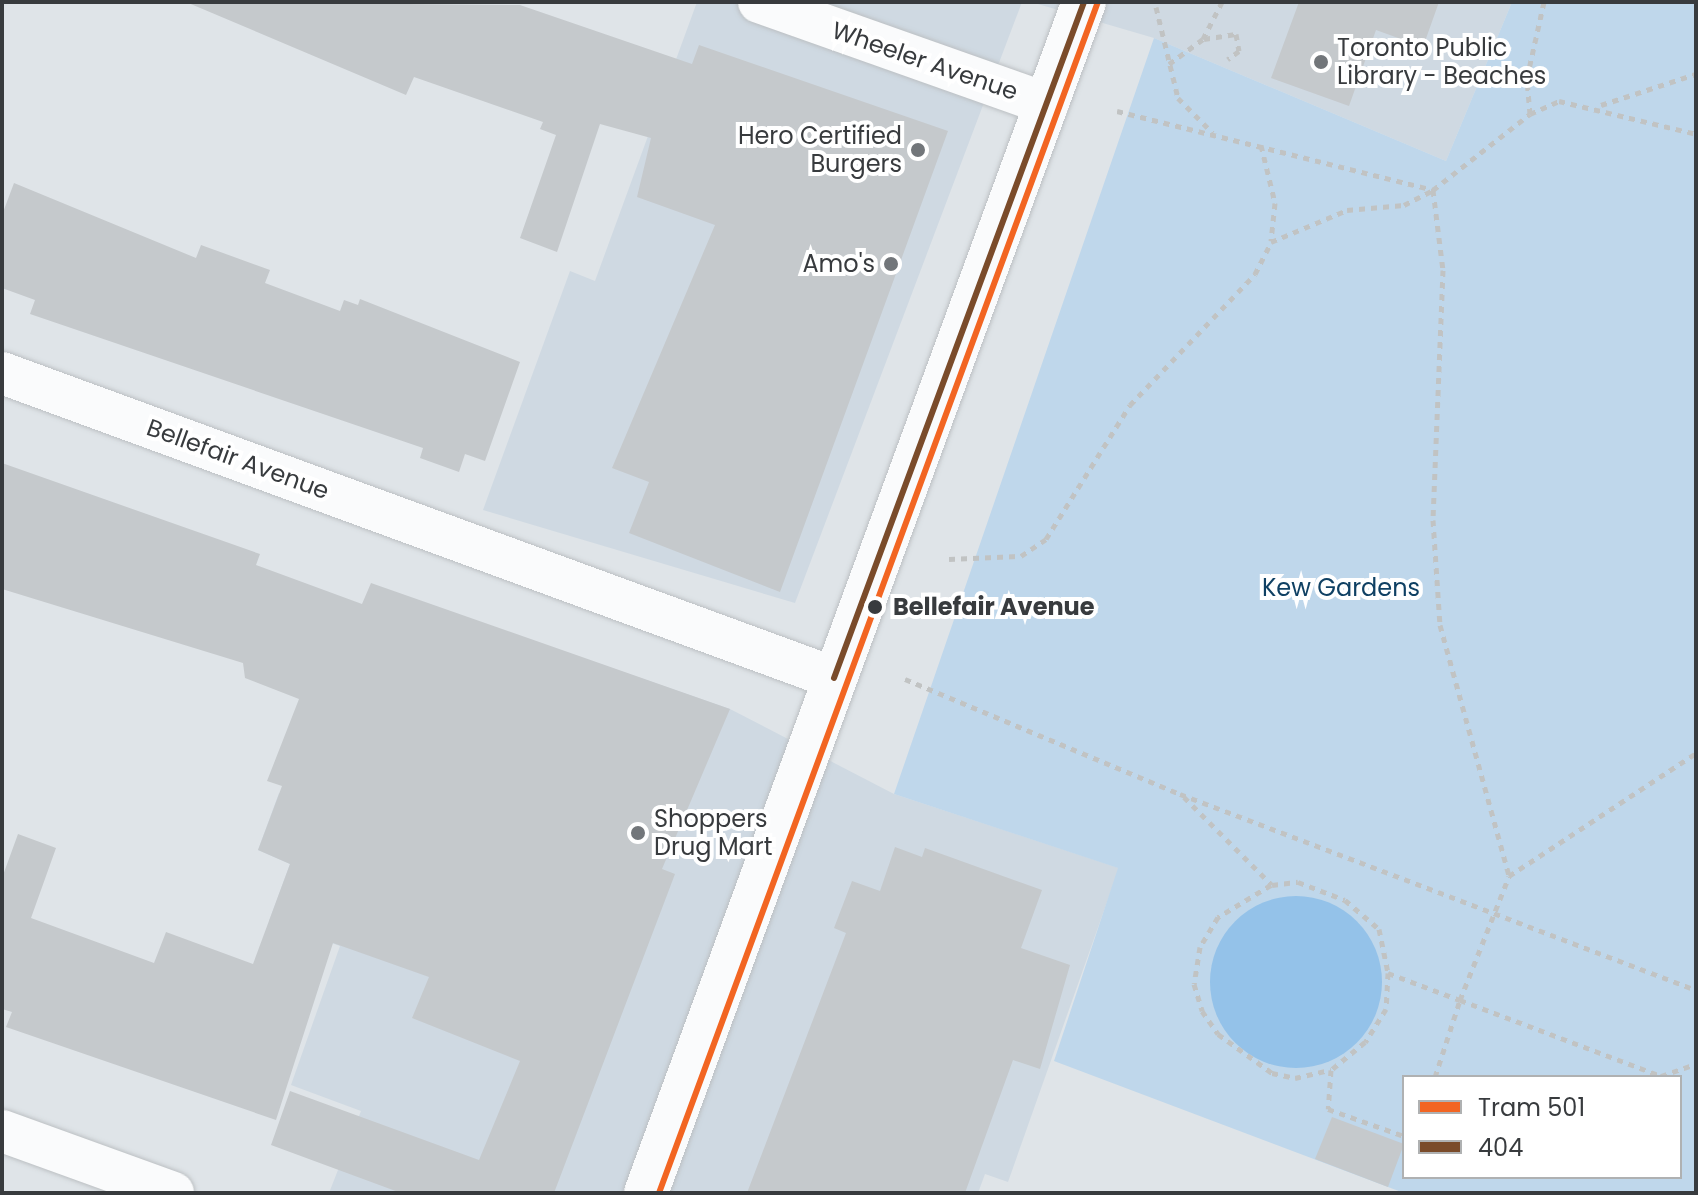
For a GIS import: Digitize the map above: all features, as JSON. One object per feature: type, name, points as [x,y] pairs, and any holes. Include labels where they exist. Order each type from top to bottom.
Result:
[{"type":"main road","points":[[646,1193],[1084,2]]},
{"type":"street","name":"Wheeler Avenue","points":[[759,2],[1047,104]]},
{"type":"street","name":"Bellefair Avenue","points":[[2,373],[834,678]]},
{"type":"street","points":[[2,1131],[173,1193]]},
{"type":"path","points":[[1169,64],[1203,39],[1222,2]]},
{"type":"path","points":[[1530,114],[1527,78],[1544,2]]},
{"type":"path","points":[[1156,7],[1178,98],[1213,134]]},
{"type":"path","points":[[1203,39],[1236,34],[1239,51],[1228,59]]},
{"type":"path","points":[[1600,106],[1696,74]]},
{"type":"path","points":[[1271,242],[1347,210],[1404,205],[1433,190],[1530,114],[1559,101],[1600,106],[1696,134]]},
{"type":"path","points":[[1117,111],[1433,190]]},
{"type":"path","points":[[949,559],[1021,556],[1046,539],[1130,405],[1255,274],[1271,242],[1275,203],[1261,145]]},
{"type":"path","points":[[1433,190],[1443,314],[1433,520],[1440,625],[1509,876]]},
{"type":"path","points":[[905,679],[1180,794],[1696,990]]},
{"type":"path","points":[[1436,1075],[1492,910],[1509,876],[1696,753]]},
{"type":"path","points":[[1180,794],[1272,885]]},
{"type":"path","points":[[1298,882],[1345,900],[1379,929],[1388,973],[1386,1009],[1365,1042],[1331,1070],[1295,1078],[1272,1073],[1218,1034],[1202,1011],[1194,984],[1200,947],[1218,917],[1245,894],[1272,885],[1298,882]]},
{"type":"path","points":[[1388,973],[1658,1075]]},
{"type":"path","points":[[1664,1075],[1696,1064]]},
{"type":"path","points":[[1331,1070],[1328,1109],[1368,1127],[1402,1136]]},
{"type":"shaded area","points":[[697,2],[1022,2],[795,603],[483,510],[570,271],[595,281]]},
{"type":"shaded area","points":[[1031,2],[1512,2],[1446,161],[1154,38]]},
{"type":"shaded area","points":[[600,664],[730,709],[894,794],[1119,868],[1008,1182],[985,1174],[978,1193],[329,1193],[361,1111],[291,1085],[340,946],[269,921],[290,864],[258,850],[279,793],[515,876]]},
{"type":"green space","name":"Kew Gardens","points":[[1512,2],[1696,2],[1696,1193],[1404,1193],[1054,1061],[1118,868],[894,794],[1154,38],[1446,161]]},
{"type":"water","points":[[1296,896],[1329,902],[1357,921],[1376,949],[1382,982],[1376,1015],[1357,1043],[1329,1062],[1296,1068],[1263,1062],[1235,1043],[1216,1015],[1210,982],[1216,949],[1235,921],[1263,902]]},
{"type":"building","points":[[186,2],[520,5],[692,64],[699,45],[948,131],[780,592],[629,533],[649,482],[612,468],[715,225],[637,197],[651,138],[600,124],[557,252],[520,238],[556,135],[540,129],[543,122],[414,77],[406,95]]},
{"type":"building","name":"Toronto Public Library - Beaches","points":[[1299,2],[1439,2],[1423,47],[1376,30],[1349,106],[1271,78]]},
{"type":"building","points":[[14,183],[196,258],[201,245],[270,270],[265,283],[340,311],[344,300],[358,305],[360,299],[520,362],[485,461],[465,454],[459,472],[420,458],[423,448],[30,314],[35,300],[2,288],[2,215]]},
{"type":"building","points":[[2,463],[260,554],[256,565],[362,604],[371,583],[730,709],[662,869],[675,874],[554,1193],[401,1193],[271,1145],[290,1091],[479,1160],[520,1061],[412,1018],[429,977],[333,943],[276,1120],[6,1027],[12,1012],[2,1009],[2,878],[18,834],[56,848],[31,918],[154,963],[166,932],[253,964],[290,864],[258,850],[282,786],[267,781],[299,699],[245,678],[243,663],[2,589]]},
{"type":"building","points":[[895,847],[922,857],[925,848],[1042,890],[1021,948],[1070,965],[1040,1069],[1013,1060],[965,1193],[747,1193],[846,933],[834,928],[852,881],[880,891]]},
{"type":"building","points":[[1332,1117],[1402,1143],[1388,1187],[1315,1159]]},
{"type":"tram line","name":"501","points":[[659,1193],[1098,2]]},
{"type":"transit line","name":"404","points":[[834,678],[1084,2]]},
{"type":"place","name":"Toronto Public Library - Beaches","points":[[1321,62]]},
{"type":"place","name":"Hero Certified Burgers","points":[[918,150]]},
{"type":"place","name":"Amo's","points":[[891,264]]},
{"type":"place","name":"Bellefair Avenue","points":[[875,607]]},
{"type":"place","name":"Shoppers Drug Mart","points":[[638,833]]}]
